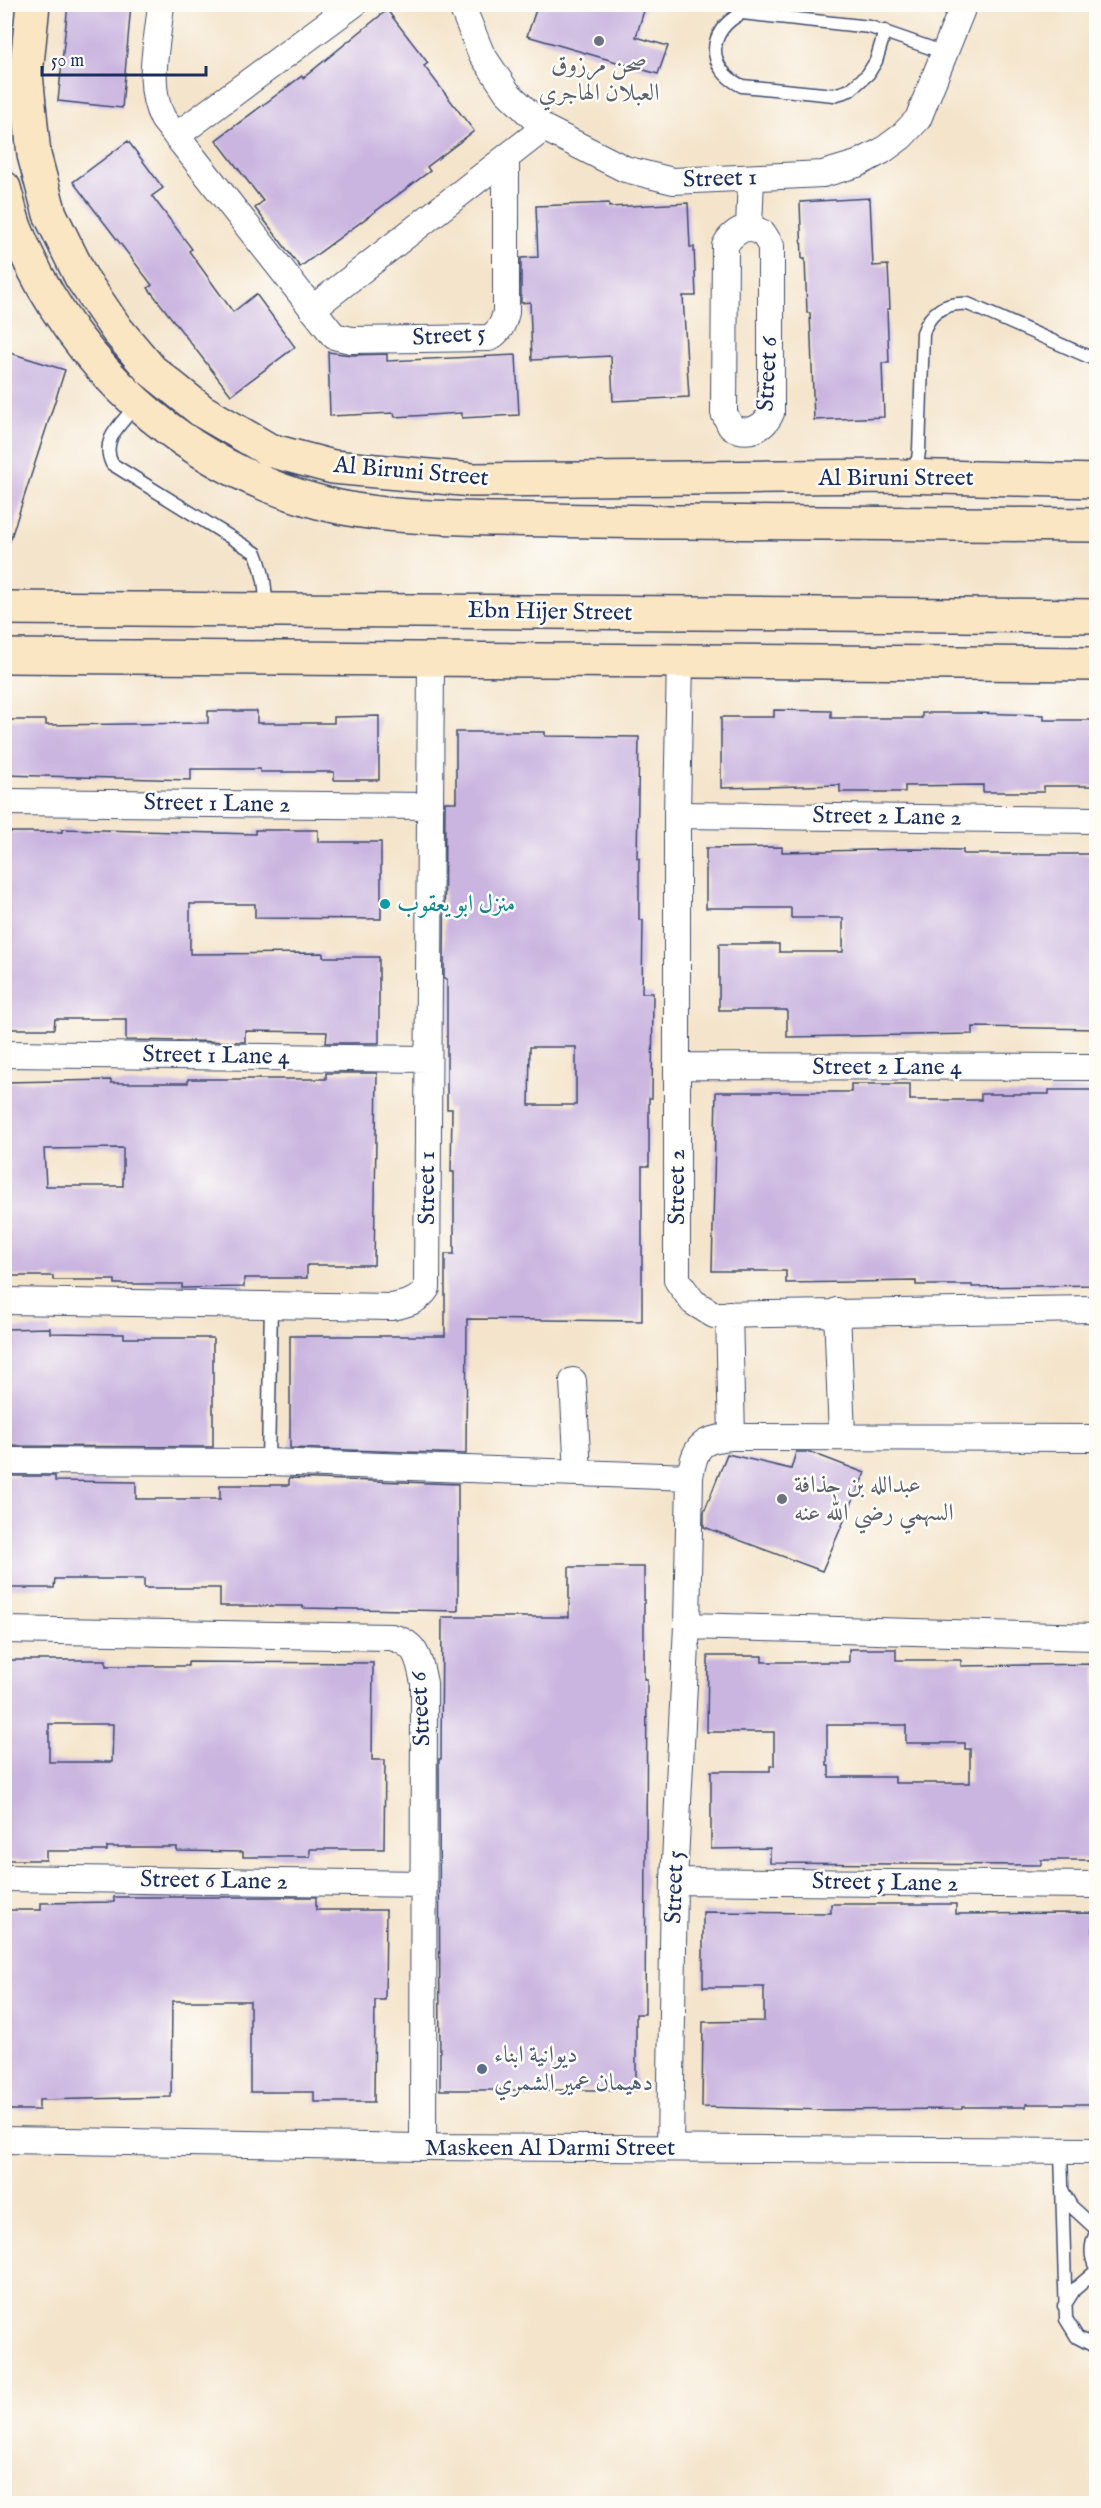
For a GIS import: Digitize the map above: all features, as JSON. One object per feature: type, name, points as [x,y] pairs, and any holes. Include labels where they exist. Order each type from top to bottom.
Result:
[{"type":"street","name":"Al Biruni Street","points":[[33,4],[26,74],[34,154],[50,214],[81,277],[117,330],[151,370],[202,411],[268,450],[333,467],[473,480],[902,476],[1096,481]]},
{"type":"street","name":"Street 5","points":[[161,4],[153,89],[157,107],[176,136],[334,336],[351,340],[489,338],[497,332],[503,324],[506,312],[506,160]]},
{"type":"street","points":[[176,136],[354,4]]},
{"type":"street","name":"Street 1","points":[[461,4],[481,53],[507,92],[544,128],[625,169],[673,181],[823,174],[857,164],[882,151],[918,119],[964,4]]},
{"type":"street","points":[[312,309],[506,160],[544,128]]},
{"type":"street","points":[[749,227],[751,178]]},
{"type":"street","name":"Al Biruni Street","points":[[4,188],[16,229],[56,307],[95,363],[136,404],[200,452],[256,482],[324,504],[392,515],[621,522],[1096,525]]},
{"type":"street","name":"Street 6","points":[[749,227],[763,233],[771,246],[771,413],[762,426],[745,432],[731,427],[724,412],[725,246],[735,232],[749,227]]},
{"type":"street","points":[[621,480],[627,487],[630,506],[621,522]]},
{"type":"street","points":[[663,522],[655,506],[658,488],[664,480]]},
{"type":"street","name":"Ebn Hijer Street","points":[[4,608],[1096,616]]},
{"type":"street","points":[[935,616],[945,623],[951,640],[949,654],[943,662]]},
{"type":"street","points":[[997,663],[984,640],[988,627],[1003,616]]},
{"type":"street","name":"Ebn Hijer Street","points":[[4,656],[680,659],[1096,664]]},
{"type":"street","name":"Street 1","points":[[4,1301],[392,1307],[415,1301],[427,1288],[430,659]]},
{"type":"street","name":"Street 2","points":[[680,659],[677,815],[677,1280],[693,1302],[714,1315],[837,1311],[1096,1310]]},
{"type":"street","name":"Street 1 Lane 2","points":[[4,802],[429,806]]},
{"type":"street","name":"Street 2 Lane 2","points":[[677,815],[1096,820]]},
{"type":"street","name":"Street 1 Lane 4","points":[[4,1054],[428,1059]]},
{"type":"street","name":"Street 2 Lane 4","points":[[678,1066],[1096,1067]]},
{"type":"street","points":[[837,1311],[842,1436]]},
{"type":"street","points":[[729,1314],[732,1437],[1096,1438]]},
{"type":"street","points":[[573,1381],[578,1473]]},
{"type":"street","name":"Street 5","points":[[670,2148],[674,1881],[687,1626],[690,1477],[694,1456],[701,1444],[715,1438],[732,1437]]},
{"type":"street","points":[[4,1461],[268,1462],[690,1477]]},
{"type":"street","points":[[687,1626],[1096,1637]]},
{"type":"street","name":"Street 6","points":[[4,1630],[391,1637],[403,1640],[411,1646],[416,1653],[424,1683],[423,2148]]},
{"type":"street","name":"Street 6 Lane 2","points":[[4,1878],[424,1884]]},
{"type":"street","name":"Street 5 Lane 2","points":[[674,1881],[1096,1885]]},
{"type":"street","name":"Maskeen Al Darmi Street","points":[[4,2140],[423,2148],[1096,2151]]},
{"type":"lane","points":[[885,31],[876,61],[868,74],[850,90],[834,95],[742,86],[729,80],[718,64],[714,48],[717,34],[730,19],[742,14],[870,27],[885,31],[945,53]]},
{"type":"lane","points":[[902,476],[909,472],[918,459],[923,333],[926,323],[939,309],[948,305],[968,304],[1096,360]]},
{"type":"lane","points":[[136,404],[109,441],[106,452],[112,464],[256,553],[264,578],[266,610]]},
{"type":"lane","points":[[268,1462],[271,1304]]},
{"type":"lane","points":[[1061,2151],[1066,2319],[1077,2337],[1096,2347]]},
{"type":"lane","points":[[1062,2190],[1071,2206],[1096,2231],[1091,2244],[1091,2257],[1096,2269],[1074,2290],[1064,2307]]},
{"type":"building","points":[[68,4],[131,4],[122,108],[58,101]]},
{"type":"building","name":"صحن مرزوق العبلان الهاجري","points":[[538,4],[646,4],[636,37],[668,46],[658,74],[527,36]]},
{"type":"building","points":[[387,10],[428,63],[424,66],[474,131],[427,167],[430,171],[300,267],[255,208],[263,201],[216,140],[302,76],[303,78]]},
{"type":"building","points":[[128,141],[163,188],[152,196],[192,249],[189,251],[233,312],[256,294],[295,347],[231,395],[148,288],[152,285],[73,182]]},
{"type":"building","points":[[870,198],[873,266],[888,265],[889,363],[882,363],[884,417],[814,420],[810,313],[807,313],[805,259],[802,259],[800,202]]},
{"type":"building","points":[[609,203],[609,207],[688,203],[690,247],[694,247],[696,296],[683,296],[689,397],[613,401],[611,356],[532,360],[530,302],[521,303],[521,258],[538,257],[536,206]]},
{"type":"building","points":[[4,351],[65,370],[8,547],[4,546]]},
{"type":"building","points":[[328,352],[351,355],[387,354],[387,361],[516,355],[519,415],[462,418],[462,413],[395,417],[394,413],[330,416]]},
{"type":"building","points":[[774,710],[831,711],[831,718],[922,718],[922,713],[975,713],[1044,715],[1044,720],[1096,720],[1096,786],[1044,786],[1044,792],[983,792],[983,785],[905,786],[905,792],[840,792],[840,785],[721,788],[721,717],[774,717]]},
{"type":"building","points":[[208,711],[257,711],[257,723],[334,723],[334,717],[379,716],[379,780],[334,780],[334,772],[260,772],[260,769],[191,769],[191,780],[4,775],[4,720],[46,720],[46,725],[208,723]]},
{"type":"building","points":[[456,732],[545,732],[545,736],[639,737],[637,858],[639,858],[639,920],[643,920],[642,993],[653,993],[649,1166],[642,1166],[642,1321],[467,1319],[466,1454],[290,1448],[290,1336],[445,1336],[445,1254],[454,1254],[454,1172],[451,1172],[452,1109],[447,1109],[447,979],[444,979],[445,802],[456,802]],"holes":[[[530,1047],[576,1047],[576,1105],[529,1105]]]},
{"type":"building","points":[[62,829],[255,834],[255,830],[318,830],[318,842],[381,842],[381,919],[255,918],[255,904],[190,904],[190,954],[323,953],[323,957],[379,957],[379,1043],[326,1043],[327,1032],[245,1031],[245,1042],[126,1040],[126,1019],[55,1019],[54,1029],[4,1029],[4,832],[62,832]]},
{"type":"building","points":[[782,847],[782,852],[910,849],[963,850],[963,854],[1096,854],[1096,1029],[973,1027],[973,1034],[787,1037],[787,1010],[719,1010],[719,944],[779,944],[779,952],[843,952],[843,918],[791,918],[791,908],[706,908],[706,848]]},
{"type":"building","points":[[326,1073],[377,1073],[374,1265],[307,1265],[307,1278],[244,1278],[244,1287],[182,1288],[182,1284],[115,1284],[115,1280],[53,1280],[53,1276],[4,1276],[4,1082],[111,1080],[111,1083],[188,1083],[188,1079],[326,1079]],"holes":[[[123,1148],[123,1186],[46,1186],[44,1149]]]},
{"type":"building","points":[[851,1084],[910,1084],[910,1100],[981,1100],[981,1094],[1049,1094],[1049,1090],[1096,1090],[1096,1285],[972,1287],[972,1285],[916,1285],[916,1281],[786,1283],[786,1271],[712,1271],[716,1092],[851,1092]]},
{"type":"building","points":[[50,1328],[50,1333],[124,1334],[124,1338],[213,1338],[213,1447],[4,1446],[4,1329]]},
{"type":"building","name":"عبدالله بن حذافة السهمي رضي الله عنه","points":[[796,1452],[810,1452],[865,1473],[822,1571],[704,1527],[704,1512],[727,1454],[791,1469]]},
{"type":"building","points":[[4,1476],[55,1476],[55,1481],[136,1482],[136,1499],[220,1499],[220,1485],[289,1485],[289,1478],[458,1484],[458,1611],[220,1606],[220,1588],[144,1588],[144,1579],[55,1579],[54,1588],[4,1588]]},
{"type":"building","points":[[569,1567],[644,1567],[644,1679],[647,1679],[645,2014],[636,2014],[636,2090],[440,2090],[439,1759],[441,1759],[442,1617],[569,1617]]},
{"type":"building","points":[[849,1649],[896,1649],[896,1660],[961,1660],[961,1666],[1096,1664],[1096,1860],[1041,1860],[1041,1865],[770,1863],[770,1848],[711,1849],[711,1771],[770,1771],[770,1766],[774,1766],[774,1732],[707,1732],[708,1656],[762,1656],[762,1662],[849,1662]],"holes":[[[827,1725],[906,1725],[906,1743],[965,1743],[965,1749],[970,1749],[970,1783],[895,1783],[895,1777],[829,1777]]]},
{"type":"building","points":[[4,1660],[106,1660],[106,1666],[188,1666],[188,1662],[373,1663],[372,1760],[385,1760],[384,1849],[310,1849],[310,1857],[243,1857],[243,1852],[177,1851],[177,1847],[107,1847],[107,1851],[46,1851],[46,1860],[4,1860]],"holes":[[[49,1724],[113,1724],[112,1762],[49,1762]]]},
{"type":"building","points":[[114,1897],[316,1897],[316,1910],[386,1910],[385,2000],[375,2000],[374,2102],[314,2102],[314,2092],[250,2092],[250,2001],[172,2001],[171,2097],[39,2100],[39,2110],[4,2110],[4,1910],[41,1910],[41,1903],[114,1902]]},
{"type":"building","points":[[831,1904],[956,1904],[956,1914],[1093,1913],[1095,2104],[1026,2104],[1026,2107],[962,2107],[962,2109],[828,2110],[702,2107],[703,2022],[764,2021],[764,1987],[703,1987],[703,1912],[831,1913]]},
{"type":"place","name":"صحن مرزوق العبلان الهاجري","points":[[599,41]]},
{"type":"place","name":"منزل ابو يعقوب","points":[[385,904]]},
{"type":"place","name":"عبدالله بن حذافة السهمي رضي الله عنه","points":[[782,1499]]},
{"type":"place","name":"ديوانية ابناء دهيمان عمير الشمري","points":[[482,2069]]}]
